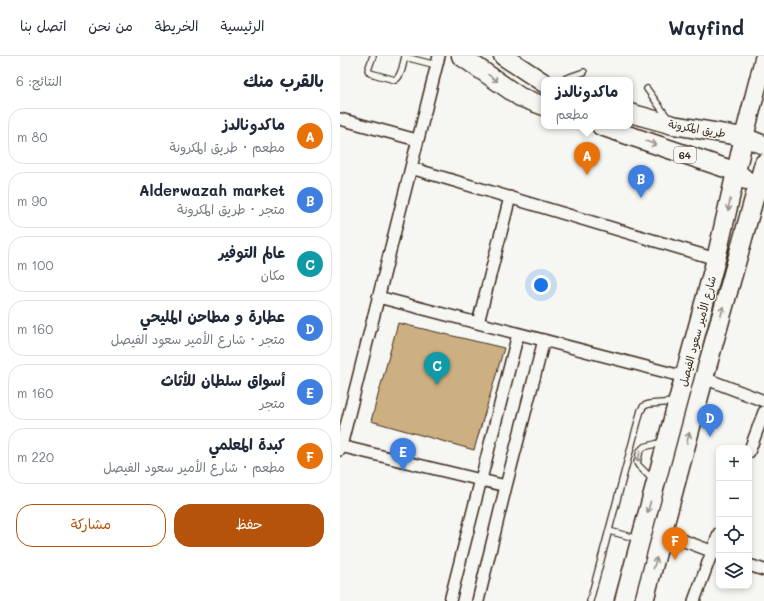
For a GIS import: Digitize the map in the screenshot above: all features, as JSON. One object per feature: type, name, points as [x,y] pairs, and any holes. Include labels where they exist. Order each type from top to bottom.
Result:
[{"type":"main road","points":[[460,56],[520,97],[541,105]]},
{"type":"main road","points":[[503,56],[520,61],[541,80]]},
{"type":"main road","name":"شارع الأمير سعود الفيصل","points":[[624,601],[716,259],[744,136],[764,59]]},
{"type":"main road","name":"طريق المكرونة","points":[[633,114],[673,125],[744,136],[764,145]]},
{"type":"main road","name":"64","points":[[610,129],[736,172],[761,190]]},
{"type":"main road","name":"شارع الأمير سعود الفيصل","points":[[644,601],[704,378],[761,190],[764,163]]},
{"type":"street","points":[[437,60],[340,447],[506,486]]},
{"type":"street","points":[[340,119],[417,140]]},
{"type":"street","points":[[411,168],[716,259]]},
{"type":"street","points":[[478,323],[510,197]]},
{"type":"street","points":[[378,297],[684,377]]},
{"type":"street","points":[[450,601],[518,334]]},
{"type":"street","points":[[478,601],[544,340]]},
{"type":"street","points":[[704,378],[764,401]]},
{"type":"street","points":[[752,445],[764,412]]},
{"type":"street","points":[[663,533],[716,552],[694,601]]},
{"type":"street","points":[[752,566],[764,570]]},
{"type":"lane","points":[[373,56],[368,70],[370,73],[395,80],[398,79],[400,75],[405,57],[437,60]]},
{"type":"lane","points":[[570,77],[584,72]]},
{"type":"lane","points":[[647,89],[673,125]]},
{"type":"lane","points":[[590,601],[641,410],[644,406],[649,404],[678,402]]},
{"type":"lane","points":[[656,482],[637,463],[640,451],[644,447],[667,441]]},
{"type":"lane","points":[[609,531],[641,539]]},
{"type":"building","points":[[398,323],[504,348],[474,450],[371,421]]},
{"type":"place","name":"ماكدونالدز","points":[[587,175]]},
{"type":"place","name":"Alderwazah market","points":[[641,198]]},
{"type":"place","name":"عالم التوفير","points":[[437,385]]},
{"type":"place","name":"عطارة و مطاحن المليحي","points":[[710,437]]},
{"type":"place","name":"أسواق سلطان للأثاث","points":[[403,471]]},
{"type":"place","name":"كبدة المعلمي","points":[[675,560]]}]
